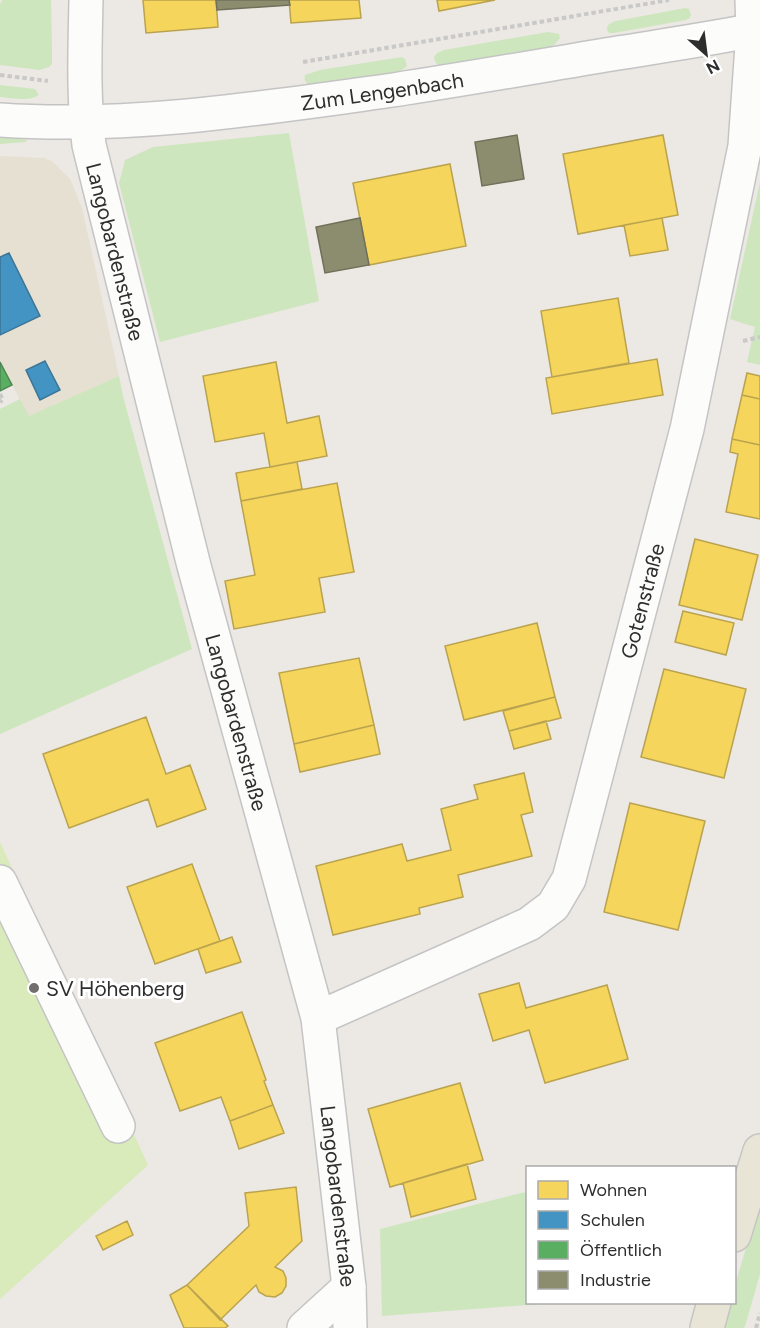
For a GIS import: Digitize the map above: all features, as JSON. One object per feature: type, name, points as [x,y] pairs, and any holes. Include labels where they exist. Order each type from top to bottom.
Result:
[{"type":"main road","points":[[736,1232],[760,1151]]},
{"type":"main road","points":[[707,1328],[713,1304]]},
{"type":"street","name":"Langobardenstraße","points":[[86,0],[85,83],[89,145],[194,566],[318,1018],[349,1287],[350,1328]]},
{"type":"street","name":"Zum Lengenbach","points":[[0,120],[86,123],[196,115],[339,97],[486,75],[755,20]]},
{"type":"street","name":"Gotenstraße","points":[[318,1018],[529,924],[553,906],[568,879],[687,429],[752,146],[755,20]]},
{"type":"street","points":[[0,882],[118,1126]]},
{"type":"street","points":[[304,1328],[349,1287]]},
{"type":"path","points":[[293,64],[669,0]]},
{"type":"path","points":[[0,75],[50,81]]},
{"type":"path","points":[[0,394],[3,400],[0,402]]},
{"type":"path","points":[[756,1328],[760,1313]]},
{"type":"shaded area","points":[[0,156],[44,158],[53,162],[70,179],[82,208],[119,376],[29,417],[0,362]]},
{"type":"green space","points":[[2,0],[51,0],[52,64],[49,67],[40,70],[0,65],[0,4]]},
{"type":"green space","points":[[689,9],[691,15],[686,20],[614,33],[609,33],[607,30],[609,24],[616,21]]},
{"type":"green space","points":[[548,32],[559,34],[560,38],[551,47],[443,67],[434,59],[437,53],[444,50]]},
{"type":"green space","points":[[402,57],[407,66],[397,73],[310,86],[305,80],[305,75],[320,70]]},
{"type":"green space","points":[[0,85],[35,89],[39,95],[25,99],[0,97]]},
{"type":"green space","points":[[289,133],[319,301],[160,342],[119,183],[125,160],[153,147]]},
{"type":"green space","points":[[0,135],[27,140],[26,142],[0,144]]},
{"type":"green space","points":[[760,182],[760,365],[747,362],[755,327],[730,319]]},
{"type":"green space","points":[[119,376],[192,649],[0,734],[0,409],[20,399],[29,416]]},
{"type":"green space","name":"SV Höhenberg","points":[[0,842],[148,1165],[0,1299]]},
{"type":"green space","points":[[526,1192],[526,1304],[540,1304],[382,1316],[380,1229]]},
{"type":"green space","points":[[760,1201],[760,1274],[746,1323],[744,1328],[722,1328],[730,1304],[736,1304],[736,1282]]},
{"type":"building: Wohnen","points":[[143,0],[216,0],[218,27],[146,33]]},
{"type":"building: Wohnen","points":[[289,0],[359,0],[361,18],[291,23]]},
{"type":"building: Wohnen","points":[[437,0],[495,0],[439,11]]},
{"type":"building: Wohnen","points":[[663,135],[678,215],[578,234],[563,154]]},
{"type":"building: Wohnen","points":[[450,164],[466,246],[369,265],[353,183]]},
{"type":"building: Wohnen","points":[[662,218],[668,250],[630,256],[624,225]]},
{"type":"building: Wohnen","points":[[618,298],[629,363],[552,377],[541,311]]},
{"type":"building: Wohnen","points":[[657,359],[663,395],[552,414],[546,378]]},
{"type":"building: Wohnen","points":[[276,362],[287,423],[319,416],[327,456],[270,467],[264,433],[215,442],[203,376]]},
{"type":"building: Wohnen","points":[[747,373],[760,376],[760,399],[742,395]]},
{"type":"building: Wohnen","points":[[742,395],[760,399],[760,445],[732,439]]},
{"type":"building: Wohnen","points":[[732,439],[760,445],[760,519],[726,512],[738,454],[730,452]]},
{"type":"building: Wohnen","points":[[297,462],[302,489],[241,501],[236,473]]},
{"type":"building: Wohnen","points":[[337,483],[354,572],[319,578],[325,612],[234,629],[225,581],[255,575],[241,501]]},
{"type":"building: Wohnen","points":[[695,539],[758,555],[742,620],[679,605]]},
{"type":"building: Wohnen","points":[[683,611],[734,623],[726,655],[675,642]]},
{"type":"building: Wohnen","points":[[537,623],[555,697],[464,720],[445,646]]},
{"type":"building: Wohnen","points":[[359,658],[374,725],[294,744],[279,673]]},
{"type":"building: Wohnen","points":[[664,669],[746,689],[724,778],[641,757]]},
{"type":"building: Wohnen","points":[[555,697],[561,718],[509,731],[503,711]]},
{"type":"building: Wohnen","points":[[146,717],[166,774],[190,765],[206,809],[157,827],[148,799],[69,828],[43,754]]},
{"type":"building: Wohnen","points":[[546,721],[551,739],[514,749],[509,731]]},
{"type":"building: Wohnen","points":[[374,725],[380,754],[300,772],[294,744]]},
{"type":"building: Wohnen","points":[[524,773],[533,812],[521,815],[532,856],[458,875],[463,897],[419,908],[420,914],[333,935],[316,866],[402,844],[407,861],[451,850],[441,809],[478,799],[474,785]]},
{"type":"building: Wohnen","points":[[630,803],[705,821],[678,930],[604,912]]},
{"type":"building: Wohnen","points":[[192,864],[220,941],[155,964],[127,887]]},
{"type":"building: Wohnen","points":[[232,937],[241,962],[206,973],[198,949]]},
{"type":"building: Wohnen","points":[[519,983],[526,1008],[607,985],[628,1059],[545,1083],[529,1030],[493,1041],[479,994]]},
{"type":"building: Wohnen","points":[[242,1012],[273,1105],[230,1121],[221,1097],[180,1111],[155,1043]]},
{"type":"building: Wohnen","points":[[460,1083],[483,1160],[390,1187],[368,1109]]},
{"type":"building: Wohnen","points":[[273,1105],[284,1133],[239,1149],[230,1121]]},
{"type":"building: Wohnen","points":[[467,1164],[476,1199],[411,1217],[403,1183]]},
{"type":"building: Wohnen","points":[[296,1187],[302,1241],[275,1267],[283,1271],[286,1278],[286,1286],[282,1293],[275,1297],[266,1296],[259,1292],[256,1285],[220,1320],[187,1285],[249,1226],[245,1193]]},
{"type":"building: Wohnen","points":[[127,1221],[133,1235],[103,1250],[96,1236]]},
{"type":"building: Wohnen","points":[[187,1285],[228,1326],[225,1328],[184,1328],[170,1295]]},
{"type":"building: Schulen","points":[[9,253],[40,316],[0,335],[0,257]]},
{"type":"building: Schulen","points":[[45,361],[60,390],[40,400],[26,370]]},
{"type":"building: Öffentlich","points":[[0,362],[12,385],[0,391]]},
{"type":"building: Industrie","points":[[216,0],[289,0],[290,5],[217,10]]},
{"type":"building: Industrie","points":[[517,135],[524,179],[482,186],[475,142]]},
{"type":"building: Industrie","points":[[360,218],[369,265],[325,273],[316,227]]},
{"type":"place","name":"SV Höhenberg","points":[[34,988]]}]
